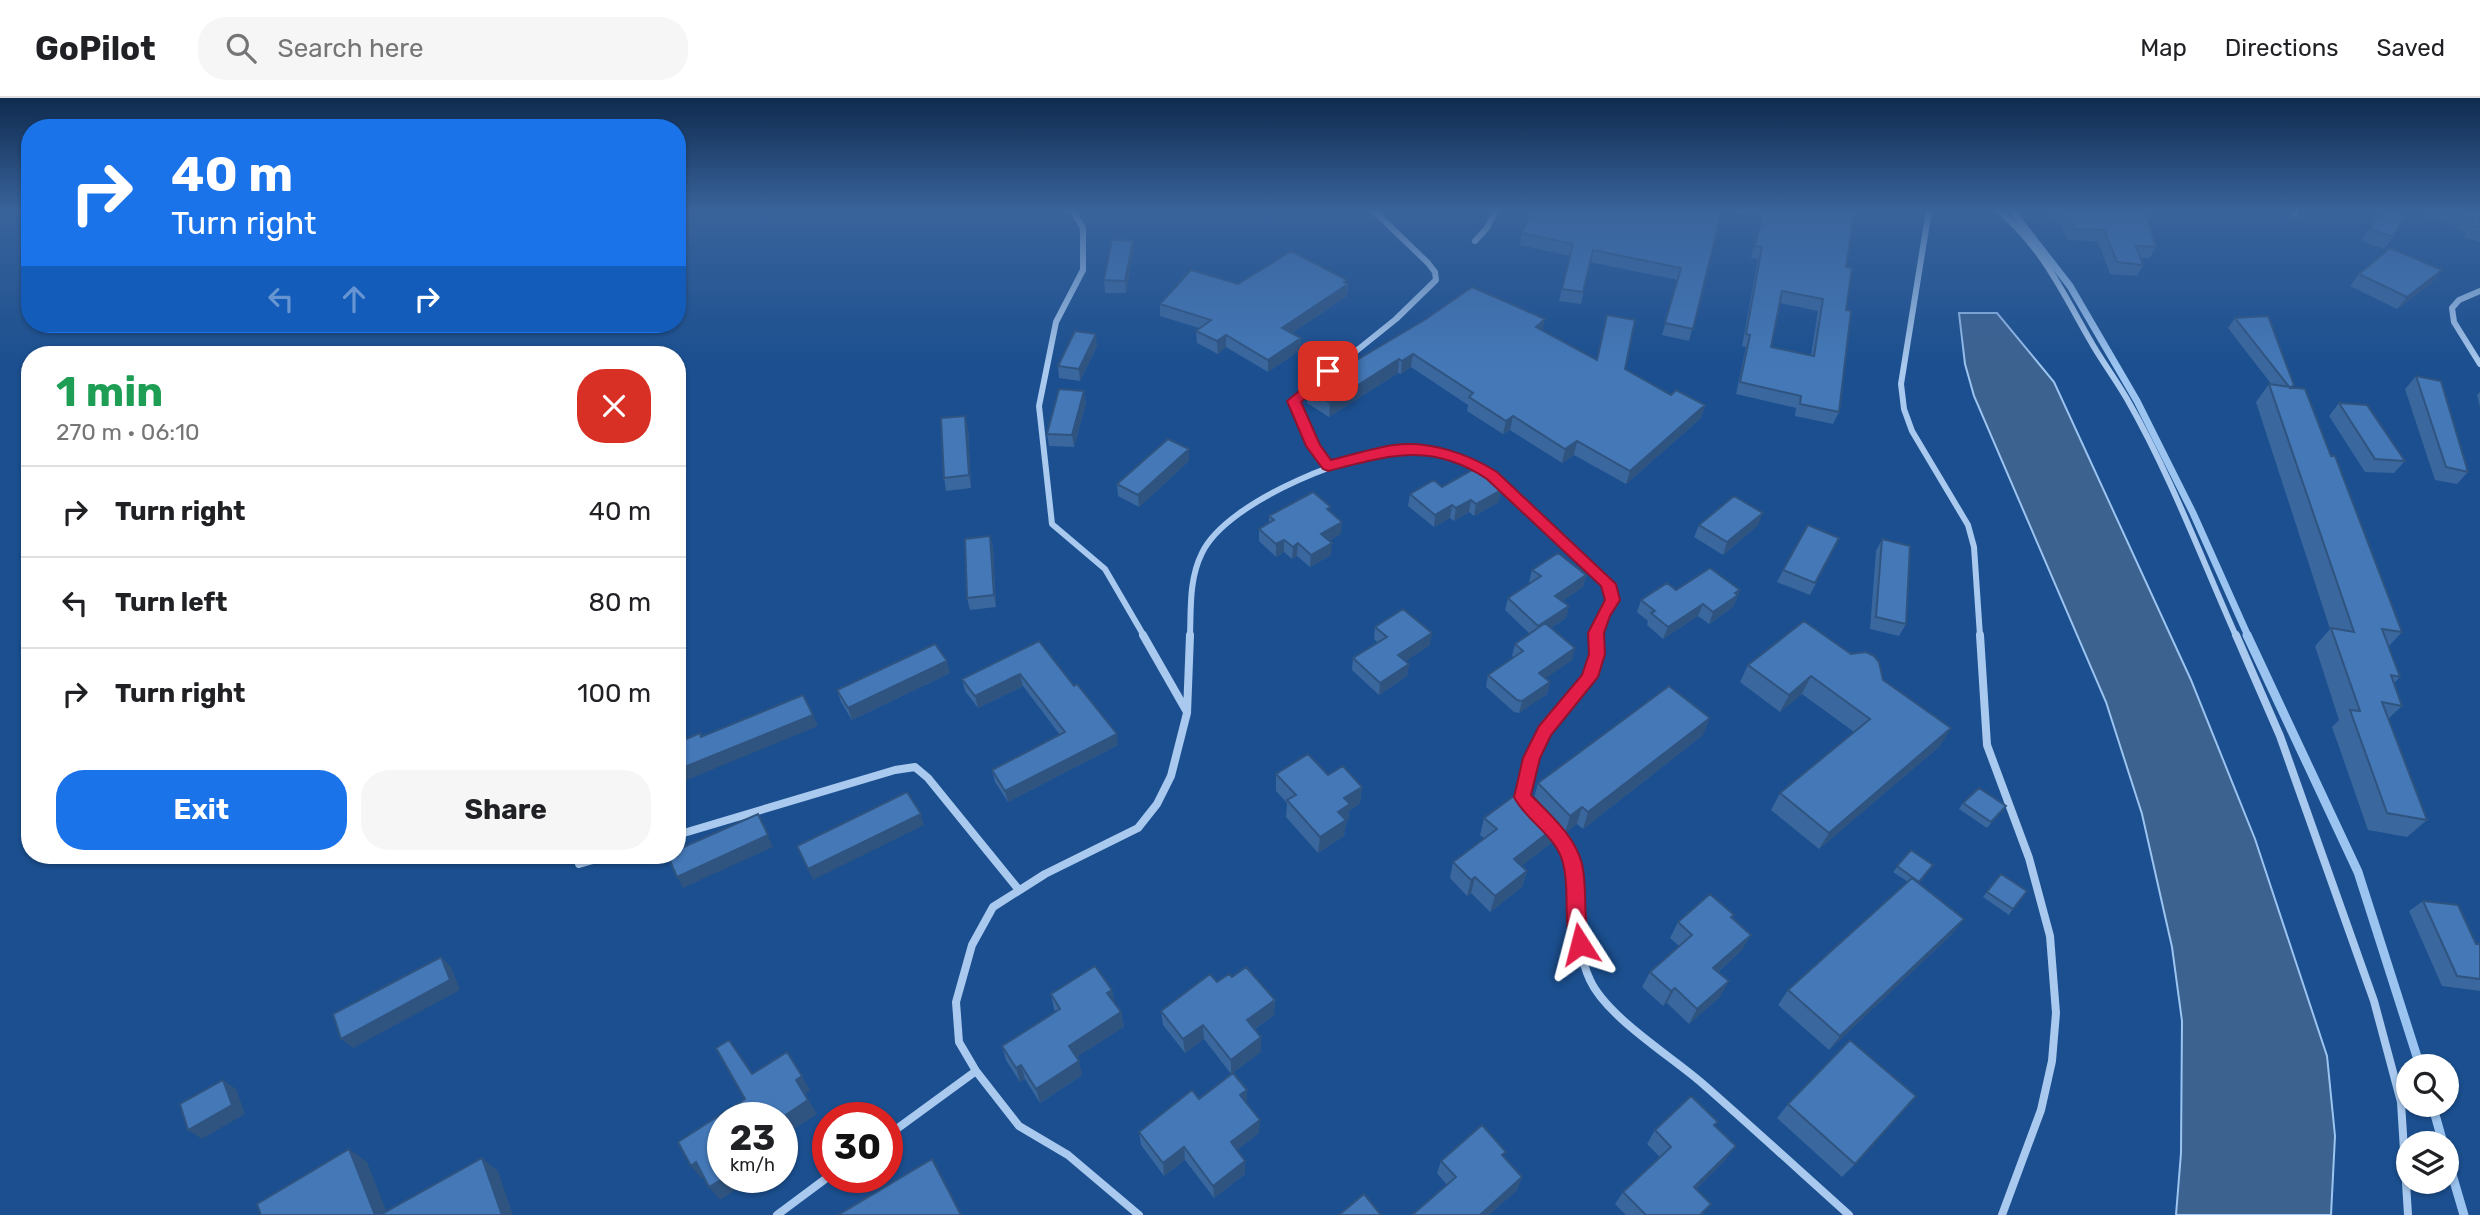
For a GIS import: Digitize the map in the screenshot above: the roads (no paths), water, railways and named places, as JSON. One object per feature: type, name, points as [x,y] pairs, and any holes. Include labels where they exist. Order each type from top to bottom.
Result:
[{"type":"street","points":[[1083,262],[1083,270],[1056,322],[1039,406],[1052,524],[1105,569],[1187,713]]},
{"type":"street","points":[[1328,466],[1313,446],[1294,401],[1396,319],[1436,280],[1435,272],[1428,262]]},
{"type":"street","points":[[1921,262],[1901,383],[1902,401],[1913,438],[1969,524],[1974,547],[1987,745],[2029,858],[2050,936],[2053,970],[2056,1013],[2052,1061],[2041,1110],[2002,1215]]},
{"type":"street","points":[[2047,262],[2091,342],[2127,399],[2172,490],[2280,736],[2374,1001],[2400,1102],[2408,1215]]},
{"type":"street","points":[[2480,291],[2459,300],[2452,309],[2454,322],[2480,364]]},
{"type":"street","points":[[1139,1215],[1068,1155],[1019,1126],[976,1072],[959,1042],[956,1002],[972,945],[993,907],[1045,874],[1138,828],[1157,804],[1171,776],[1187,713],[1192,579],[1203,550],[1241,512],[1328,466],[1395,450],[1419,449],[1471,462],[1492,475],[1608,584],[1613,600],[1596,633],[1597,654],[1590,677],[1545,731],[1531,758],[1522,797],[1531,807]]},
{"type":"street","points":[[686,832],[895,770],[915,767],[928,778],[1019,890]]},
{"type":"street","points":[[1548,825],[1563,842],[1573,864],[1576,926],[1590,981],[1620,1018],[1701,1083],[1849,1215]]},
{"type":"street","points":[[903,1124],[976,1072]]},
{"type":"street","points":[[778,1215],[812,1189]]},
{"type":"water","points":[[1959,313],[1997,313],[2054,382],[2191,680],[2255,839],[2327,1056],[2335,1136],[2331,1215],[2176,1215],[2181,1153],[2182,1021],[2172,947],[2142,814],[2106,702],[1974,396],[1965,364]]},
{"type":"waterway","points":[[2051,262],[2070,286],[2137,401],[2193,513],[2248,636]]},
{"type":"waterway","points":[[2247,635],[2358,872],[2416,1054]]},
{"type":"waterway","points":[[2436,1117],[2440,1131]]},
{"type":"waterway","points":[[2458,1194],[2464,1215]]}]
